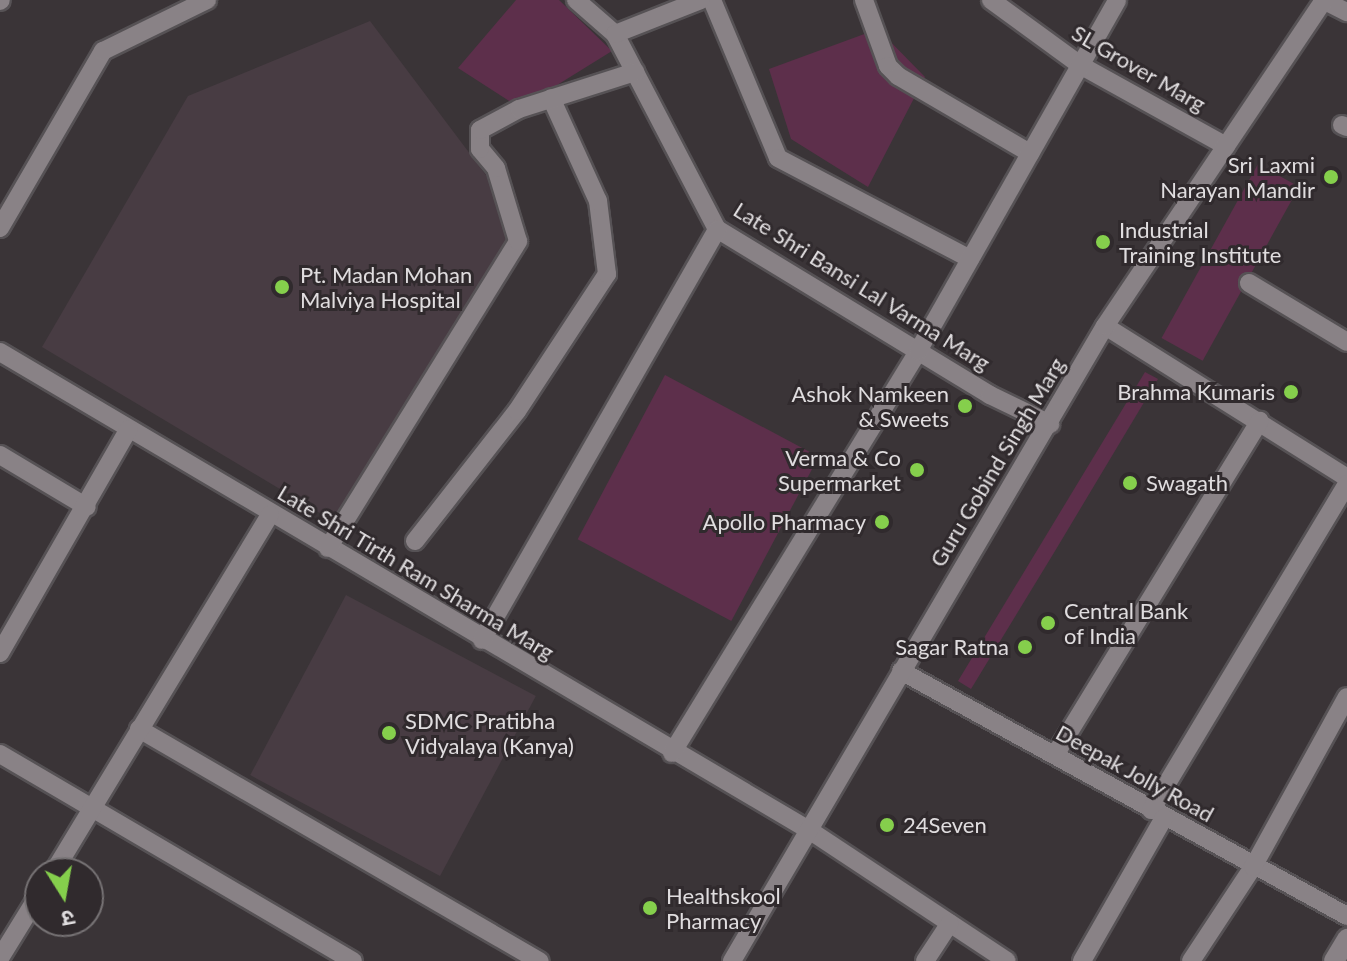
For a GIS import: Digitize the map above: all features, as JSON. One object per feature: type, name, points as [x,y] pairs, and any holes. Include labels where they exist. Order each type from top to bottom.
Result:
[{"type":"main road","points":[[1334,961],[1347,939]]},
{"type":"street","points":[[0,228],[103,51],[207,0]]},
{"type":"street","name":"Late Shri Bansi Lal Varma Marg","points":[[576,0],[615,34],[717,229],[918,351],[1050,424]]},
{"type":"street","points":[[615,34],[701,0]]},
{"type":"street","points":[[712,0],[778,158],[970,259]]},
{"type":"street","points":[[864,0],[888,66],[898,76],[1030,153]]},
{"type":"street","name":"SL Grover Marg","points":[[991,0],[1080,65],[1226,146]]},
{"type":"street","points":[[672,753],[918,351],[1117,0]]},
{"type":"street","points":[[1324,0],[1347,12]]},
{"type":"street","name":"Guru Gobind Singh Marg","points":[[732,961],[1105,326],[1324,0]]},
{"type":"street","points":[[328,548],[518,241],[496,168],[480,149],[480,130],[551,98],[635,72]]},
{"type":"street","points":[[415,541],[517,411],[607,274],[598,201],[551,98]]},
{"type":"street","points":[[482,640],[717,229]]},
{"type":"street","points":[[1249,283],[1347,342]]},
{"type":"street","points":[[1105,326],[1347,478]]},
{"type":"street","name":"Late Shri Tirth Ram Sharma Marg","points":[[0,352],[672,753],[809,830],[1007,961]]},
{"type":"street","points":[[1055,755],[1260,421]]},
{"type":"street","points":[[0,653],[87,507],[129,429]]},
{"type":"street","points":[[0,455],[87,507]]},
{"type":"street","points":[[1082,961],[1157,814],[1347,484]]},
{"type":"street","points":[[63,857],[270,514]]},
{"type":"street","name":"Deepak Jolly Road","points":[[901,671],[1347,916]]},
{"type":"street","points":[[1191,961],[1253,867],[1347,697]]},
{"type":"street","points":[[139,729],[540,961]]},
{"type":"street","points":[[0,754],[353,961]]},
{"type":"street","points":[[0,958],[24,919]]},
{"type":"street","points":[[925,961],[950,923]]},
{"type":"shaded area","points":[[516,0],[559,0],[612,51],[520,108],[458,68]]},
{"type":"shaded area","name":"Pt. Madan Mohan Malviya Hospital","points":[[370,21],[525,227],[335,522],[42,347],[188,96]]},
{"type":"shaded area","points":[[878,29],[925,77],[868,187],[791,139],[769,69]]},
{"type":"shaded area","points":[[1258,164],[1299,187],[1203,361],[1162,338]]},
{"type":"shaded area","points":[[1145,372],[1158,379],[971,689],[958,681]]},
{"type":"shaded area","points":[[665,375],[819,457],[731,621],[578,539]]},
{"type":"shaded area","name":"SDMC Pratibha Vidyalaya (Kanya)","points":[[346,595],[536,696],[440,876],[250,775]]},
{"type":"place","name":"Sri Laxmi Narayan Mandir","points":[[1331,177]]},
{"type":"place","name":"Industrial Training Institute","points":[[1103,242]]},
{"type":"place","name":"Pt. Madan Mohan Malviya Hospital","points":[[282,287]]},
{"type":"place","name":"Brahma Kumaris","points":[[1291,392]]},
{"type":"place","name":"Ashok Namkeen & Sweets","points":[[965,406]]},
{"type":"place","name":"Verma & Co Supermarket","points":[[917,470]]},
{"type":"place","name":"Swagath","points":[[1130,483]]},
{"type":"place","name":"Apollo Pharmacy","points":[[882,522]]},
{"type":"place","name":"Central Bank of India","points":[[1048,623]]},
{"type":"place","name":"Sagar Ratna","points":[[1025,647]]},
{"type":"place","name":"SDMC Pratibha Vidyalaya (Kanya)","points":[[389,733]]},
{"type":"place","name":"24Seven","points":[[887,825]]},
{"type":"place","name":"Healthskool Pharmacy","points":[[650,908]]}]
